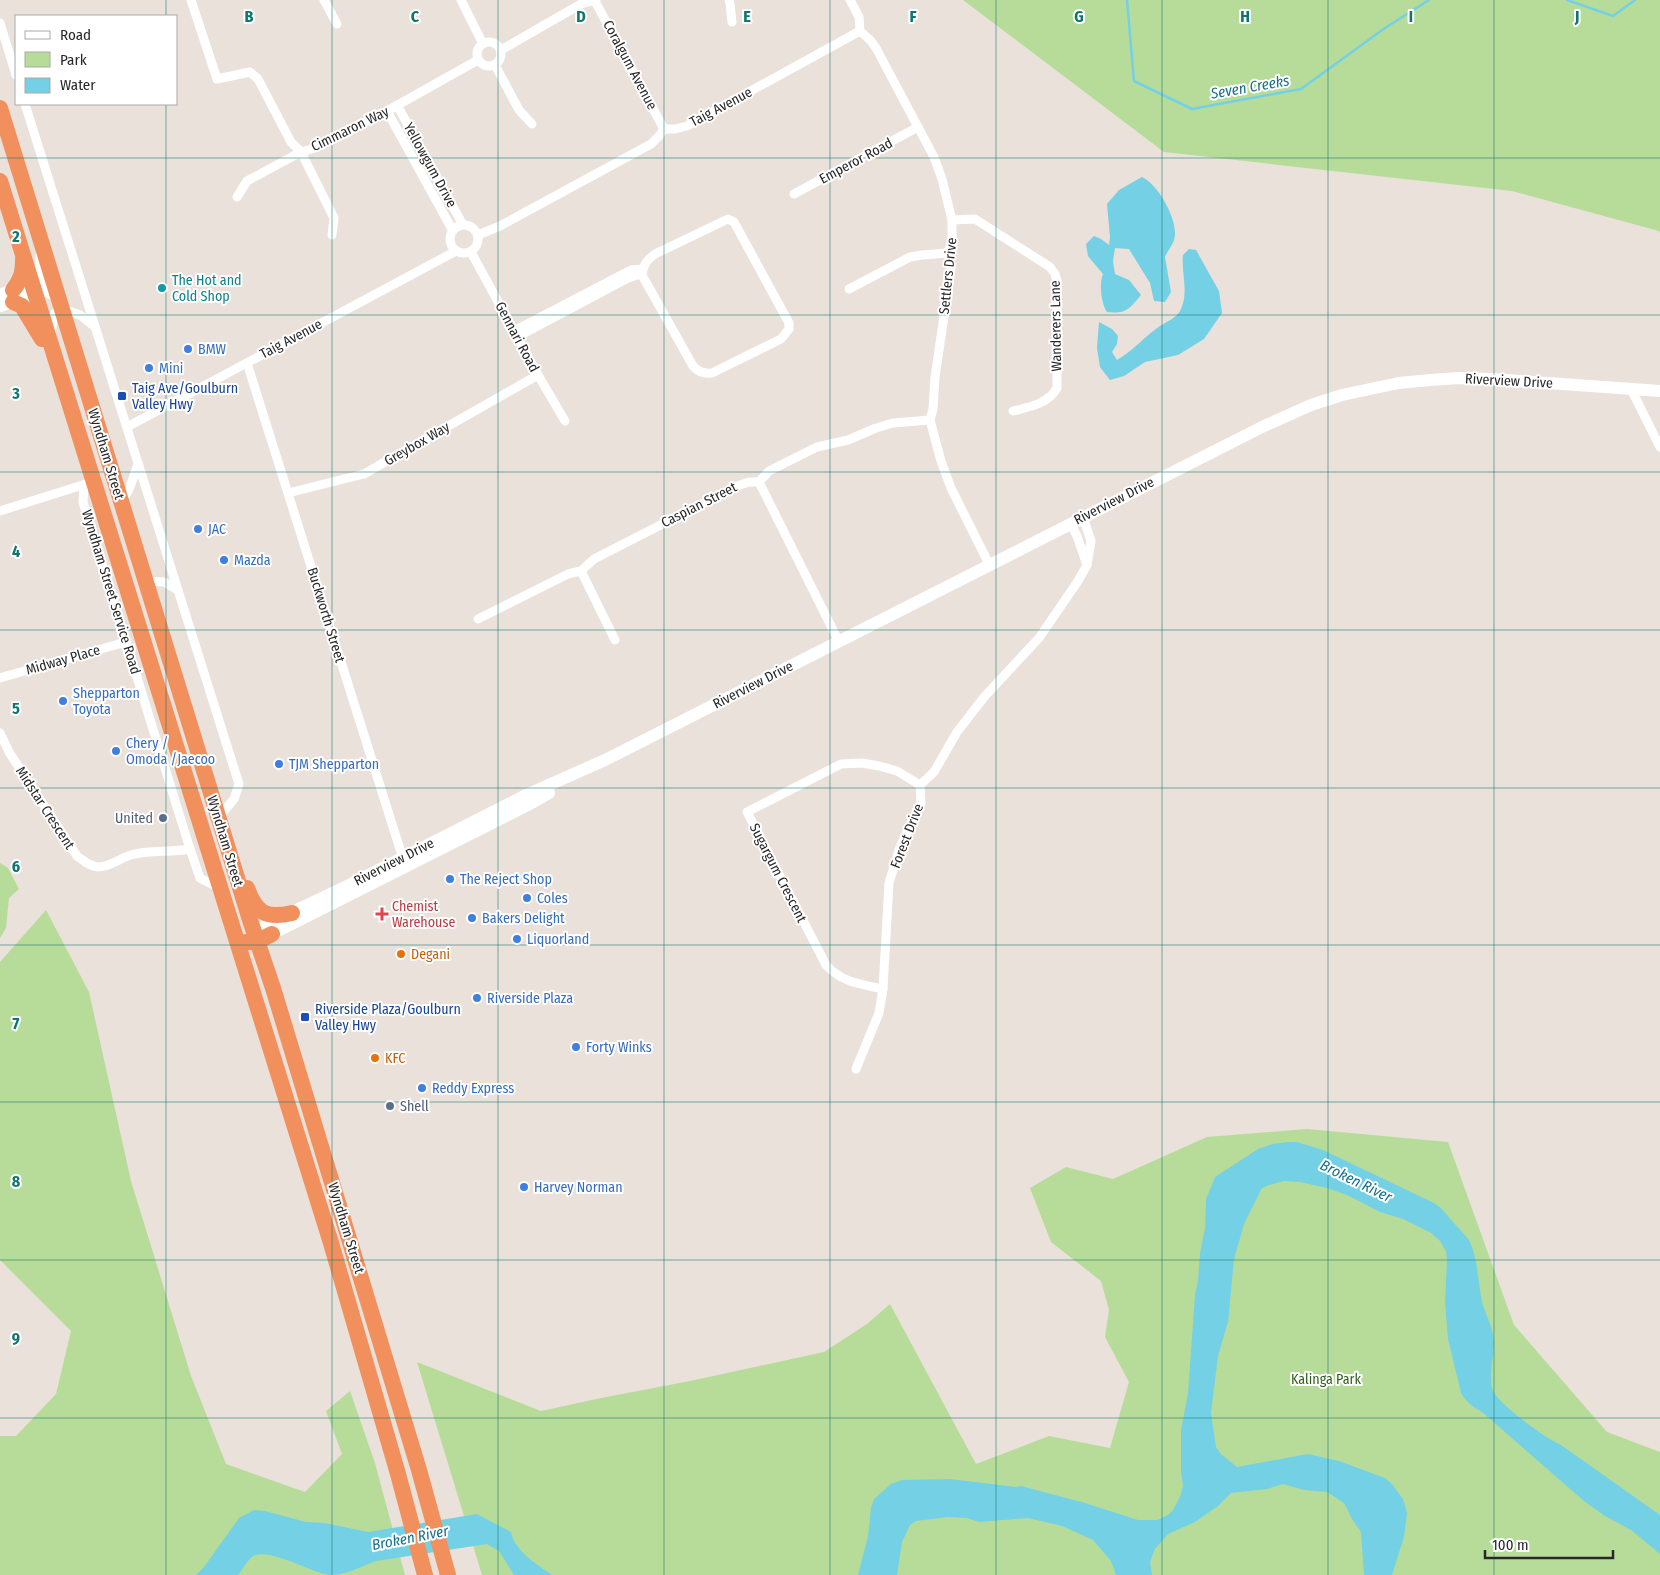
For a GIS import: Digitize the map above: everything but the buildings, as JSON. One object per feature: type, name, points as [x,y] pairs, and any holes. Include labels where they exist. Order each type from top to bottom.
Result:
[{"type":"highway","name":"Wyndham Street","points":[[0,108],[218,819],[258,935],[420,1470],[448,1575]]},
{"type":"highway","name":"Wyndham Street","points":[[0,181],[56,360],[89,483],[123,575],[331,1243],[426,1575]]},
{"type":"highway","points":[[15,230],[26,216],[29,204]]},
{"type":"highway","points":[[24,256],[23,273],[19,283],[7,298],[22,306],[56,360]]},
{"type":"highway","points":[[123,575],[139,563]]},
{"type":"highway","points":[[128,592],[145,581]]},
{"type":"highway","points":[[218,819],[232,843],[255,906],[268,915],[275,916],[292,913]]},
{"type":"highway","points":[[231,925],[240,940],[258,935]]},
{"type":"highway","points":[[258,935],[248,960],[275,1050],[279,1078]]},
{"type":"highway","points":[[331,1243],[333,1231],[342,1215]]},
{"type":"highway","points":[[362,1351],[370,1346],[373,1340],[375,1324]]},
{"type":"street","name":"Cimmaron Way","points":[[191,0],[217,79],[250,72],[258,79],[291,142],[302,152],[314,148],[397,106],[478,60]]},
{"type":"street","points":[[324,0],[337,24]]},
{"type":"street","points":[[501,50],[581,4],[596,0]]},
{"type":"street","name":"Coralgum Avenue","points":[[596,0],[664,129]]},
{"type":"street","points":[[729,0],[732,22]]},
{"type":"street","name":"Settlers Drive","points":[[850,0],[859,17],[860,32],[871,41],[934,158],[942,179],[952,220],[952,240],[948,253],[951,275],[935,377],[933,410],[930,420],[941,461],[951,488],[989,564]]},
{"type":"street","points":[[462,3],[483,44]]},
{"type":"street","points":[[0,23],[15,72]]},
{"type":"street","name":"Taig Avenue","points":[[664,129],[687,126],[860,32]]},
{"type":"street","points":[[493,42],[501,50],[501,57],[495,65],[485,66],[478,60],[478,49],[483,44],[493,42]]},
{"type":"street","points":[[495,65],[519,110],[532,124]]},
{"type":"street","points":[[25,105],[238,784],[234,799],[218,819]]},
{"type":"street","name":"Yellowgum Drive","points":[[397,106],[463,225]]},
{"type":"street","name":"Yellowgum Drive","points":[[387,111],[453,231]]},
{"type":"street","name":"Emperor Road","points":[[794,194],[918,127]]},
{"type":"street","points":[[478,235],[500,226],[651,144],[660,136],[664,129]]},
{"type":"street","points":[[237,197],[247,181],[302,152],[334,218],[332,235]]},
{"type":"street","name":"Wanderers Lane","points":[[952,220],[975,219],[1050,266],[1057,280],[1057,388],[1048,399],[1034,406],[1013,411]]},
{"type":"street","points":[[724,220],[731,220],[734,222],[789,323],[789,329],[781,339],[712,373],[702,373],[693,366],[642,272],[646,262],[655,254],[724,220]]},
{"type":"street","points":[[463,225],[472,227],[478,235],[478,244],[471,252],[462,254],[456,251],[450,242],[453,231],[463,225]]},
{"type":"street","points":[[7,298],[26,296],[40,282],[42,244]]},
{"type":"street","name":"Taig Avenue","points":[[127,427],[456,251]]},
{"type":"street","name":"Gennari Road","points":[[471,252],[538,376],[565,421]]},
{"type":"street","points":[[848,289],[910,257],[948,253]]},
{"type":"street","points":[[516,334],[631,270],[642,272]]},
{"type":"street","points":[[34,289],[48,290],[59,302],[95,327]]},
{"type":"street","points":[[51,344],[54,314],[59,302]]},
{"type":"street","name":"Buckworth Street","points":[[246,363],[404,862]]},
{"type":"street","name":"Greybox Way","points":[[288,493],[364,474],[538,376]]},
{"type":"street","name":"Riverview Drive","points":[[258,935],[292,913],[528,805],[605,760],[1070,523],[1287,415],[1311,405],[1367,389],[1399,383],[1460,378],[1660,391]]},
{"type":"street","points":[[1630,389],[1660,447]]},
{"type":"street","name":"Caspian Street","points":[[478,619],[568,574],[581,571],[594,559],[737,486],[749,482],[759,482],[769,471],[818,447],[848,440],[893,423],[930,420]]},
{"type":"street","points":[[121,504],[130,487],[138,464]]},
{"type":"street","points":[[759,482],[839,642]]},
{"type":"street","points":[[0,511],[89,483]]},
{"type":"street","name":"Wyndham Street Service Road","points":[[89,483],[83,502],[190,849],[200,878],[219,888]]},
{"type":"street","name":"Forest Drive","points":[[856,1069],[879,1013],[883,989],[889,883],[900,847],[922,803],[920,785],[934,772],[956,732],[985,696],[1039,638],[1078,582],[1087,565],[1091,541],[1083,517]]},
{"type":"street","points":[[1070,523],[1077,536],[1087,565]]},
{"type":"street","points":[[581,571],[616,640]]},
{"type":"street","points":[[145,581],[164,582],[178,590]]},
{"type":"street","name":"Midway Place","points":[[0,678],[126,642]]},
{"type":"street","name":"Midstar Crescent","points":[[0,734],[9,752],[77,856],[90,866],[100,867],[130,855],[146,852],[173,852],[190,849]]},
{"type":"street","name":"Sugargum Crescent","points":[[883,989],[837,976],[826,966],[747,812],[841,764],[862,763],[879,766],[897,771],[920,785]]},
{"type":"street","name":"Riverview Drive","points":[[258,935],[404,862]]},
{"type":"green space","points":[[963,0],[1660,0],[1660,233],[1659,231],[1512,191],[1164,152]]},
{"type":"green space","points":[[0,863],[8,868],[19,889],[9,898],[6,928],[0,938]]},
{"type":"green space","points":[[46,910],[89,992],[131,1181],[191,1376],[226,1464],[305,1492],[342,1454],[326,1411],[350,1391],[375,1463],[405,1575],[0,1575],[0,1436],[16,1436],[56,1394],[71,1331],[0,1260],[0,962]]},
{"type":"green space","name":"Kalinga Park","points":[[1307,1129],[1448,1142],[1514,1325],[1607,1432],[1660,1452],[1660,1575],[482,1575],[417,1362],[541,1411],[824,1352],[867,1324],[890,1304],[976,1464],[1049,1436],[1110,1448],[1129,1382],[1105,1337],[1109,1310],[1101,1281],[1051,1242],[1030,1188],[1066,1167],[1113,1179],[1207,1137]]},
{"type":"water","points":[[1142,177],[1155,187],[1161,195],[1174,224],[1174,240],[1165,257],[1171,292],[1165,302],[1154,301],[1150,283],[1129,249],[1115,248],[1113,261],[1115,274],[1129,280],[1141,295],[1123,311],[1107,312],[1101,293],[1103,274],[1088,256],[1086,244],[1094,236],[1109,245],[1107,204],[1119,190]]},
{"type":"water","points":[[1189,249],[1196,250],[1219,291],[1222,313],[1204,339],[1178,355],[1145,362],[1124,376],[1110,380],[1100,367],[1097,348],[1099,322],[1112,329],[1118,336],[1117,344],[1112,352],[1117,360],[1175,317],[1180,312],[1183,302],[1185,289],[1183,255]]},
{"type":"water","name":"Broken River","points":[[1288,1142],[1297,1142],[1323,1150],[1440,1207],[1468,1239],[1473,1249],[1482,1302],[1491,1326],[1494,1342],[1491,1380],[1493,1391],[1505,1405],[1524,1421],[1660,1515],[1660,1554],[1631,1530],[1605,1516],[1584,1501],[1463,1396],[1448,1339],[1445,1302],[1447,1260],[1446,1251],[1440,1241],[1431,1233],[1403,1219],[1380,1212],[1347,1195],[1300,1182],[1284,1181],[1262,1188],[1244,1224],[1234,1259],[1228,1323],[1218,1356],[1211,1413],[1216,1447],[1221,1454],[1237,1467],[1308,1454],[1339,1461],[1385,1478],[1403,1499],[1407,1513],[1404,1537],[1392,1575],[1364,1575],[1361,1532],[1344,1503],[1327,1492],[1304,1490],[1283,1484],[1267,1489],[1231,1493],[1218,1506],[1195,1522],[1168,1534],[1155,1549],[1150,1562],[1152,1575],[1116,1575],[1111,1561],[1093,1540],[1062,1526],[1028,1518],[979,1522],[967,1518],[948,1517],[916,1521],[910,1525],[902,1542],[897,1575],[858,1575],[868,1536],[871,1508],[874,1499],[891,1484],[902,1480],[950,1479],[1021,1486],[1085,1503],[1138,1520],[1157,1520],[1168,1515],[1173,1510],[1183,1486],[1181,1430],[1188,1393],[1195,1295],[1205,1228],[1206,1199],[1215,1177],[1258,1149]]},
{"type":"water","name":"Broken River","points":[[254,1510],[306,1522],[325,1523],[368,1532],[477,1514],[511,1532],[517,1546],[533,1562],[552,1575],[514,1575],[499,1551],[487,1544],[376,1561],[336,1575],[321,1573],[278,1557],[259,1555],[252,1557],[238,1575],[196,1575],[204,1567],[239,1518]]},
{"type":"waterway","name":"Seven Creeks","points":[[1127,0],[1134,81],[1192,109],[1301,89],[1385,28],[1429,0]]},
{"type":"waterway","name":"Seven Creeks","points":[[1567,0],[1613,16],[1635,0]]},
{"type":"place","name":"The Hot and Cold Shop","points":[[162,288]]},
{"type":"place","name":"BMW","points":[[188,349]]},
{"type":"place","name":"Mini","points":[[149,368]]},
{"type":"place","name":"Taig Ave/Goulburn Valley Hwy","points":[[122,396]]},
{"type":"place","name":"JAC","points":[[198,529]]},
{"type":"place","name":"Mazda","points":[[224,560]]},
{"type":"place","name":"Shepparton Toyota","points":[[63,701]]},
{"type":"place","name":"Chery / Omoda /Jaecoo","points":[[116,751]]},
{"type":"place","name":"TJM Shepparton","points":[[279,764]]},
{"type":"place","name":"United","points":[[163,818]]},
{"type":"place","name":"The Reject Shop","points":[[450,879]]},
{"type":"place","name":"Coles","points":[[527,898]]},
{"type":"place","name":"Chemist Warehouse","points":[[382,914]]},
{"type":"place","name":"Bakers Delight","points":[[472,918]]},
{"type":"place","name":"Liquorland","points":[[517,939]]},
{"type":"place","name":"Degani","points":[[401,954]]},
{"type":"place","name":"Riverside Plaza","points":[[477,998]]},
{"type":"place","name":"Riverside Plaza/Goulburn Valley Hwy","points":[[305,1017]]},
{"type":"place","name":"Forty Winks","points":[[576,1047]]},
{"type":"place","name":"KFC","points":[[375,1058]]},
{"type":"place","name":"Reddy Express","points":[[422,1088]]},
{"type":"place","name":"Shell","points":[[390,1106]]},
{"type":"place","name":"Harvey Norman","points":[[524,1187]]}]
